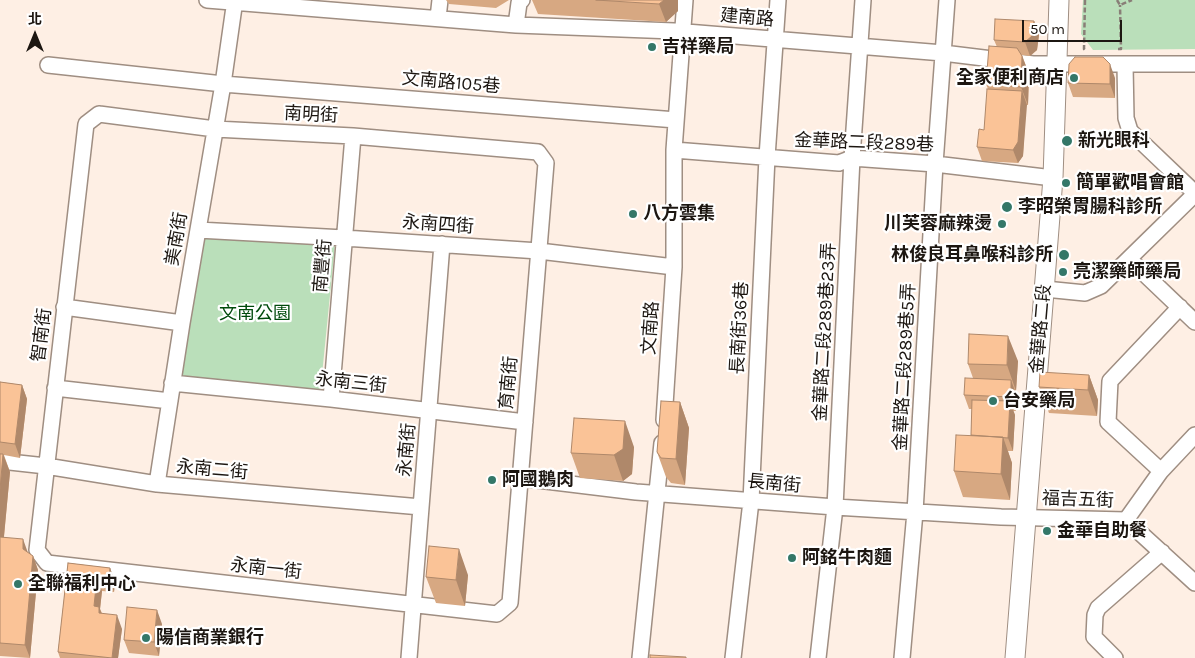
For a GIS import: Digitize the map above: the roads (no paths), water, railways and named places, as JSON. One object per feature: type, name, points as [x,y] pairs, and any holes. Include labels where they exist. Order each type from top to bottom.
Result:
[{"type":"main road","name":"金華路二段","points":[[1015,658],[1053,178],[1059,0]]},
{"type":"street","name":"建南路","points":[[207,0],[339,5],[438,18],[516,25],[682,32],[943,53],[1033,64],[1195,64]]},
{"type":"street","points":[[438,18],[440,0]]},
{"type":"street","points":[[516,25],[519,3],[522,0]]},
{"type":"street","name":"文南路","points":[[640,658],[657,493],[674,267],[674,150],[685,0]]},
{"type":"street","name":"長南街36巷","points":[[733,658],[751,501],[767,157],[778,0]]},
{"type":"street","name":"金華路二段289巷23弄","points":[[818,658],[835,507],[852,158],[863,0]]},
{"type":"street","name":"金華路二段289巷5弄","points":[[902,658],[915,512],[935,164],[947,0]]},
{"type":"street","name":"美南街","points":[[158,484],[172,382],[223,84],[235,1]]},
{"type":"street","name":"文南路105巷","points":[[48,65],[223,84],[676,120]]},
{"type":"street","points":[[1045,289],[1085,293],[1101,286],[1195,194],[1130,131],[1126,118],[1126,65]]},
{"type":"street","name":"南明街","points":[[86,124],[99,114],[215,129],[352,136],[538,152]]},
{"type":"street","name":"智南街","points":[[37,550],[86,124]]},
{"type":"street","name":"南豐街","points":[[331,399],[352,136]]},
{"type":"street","name":"金華路二段289巷","points":[[674,150],[839,163],[852,158],[935,164],[1053,178]]},
{"type":"street","name":"育南街","points":[[497,614],[510,603],[546,163],[538,152]]},
{"type":"street","name":"永南四街","points":[[198,230],[442,244],[539,252],[674,267]]},
{"type":"street","name":"永南街","points":[[409,658],[442,244]]},
{"type":"street","points":[[1129,260],[1195,322]]},
{"type":"street","points":[[64,307],[182,323]]},
{"type":"street","points":[[1161,471],[1108,422],[1110,381],[1180,307]]},
{"type":"street","name":"永南三街","points":[[172,382],[525,422]]},
{"type":"street","points":[[55,388],[170,401]]},
{"type":"street","points":[[1126,520],[1161,471],[1195,435]]},
{"type":"street","name":"永南二街","points":[[0,461],[46,466],[158,484],[421,507]]},
{"type":"street","name":"長南街","points":[[520,478],[751,501],[1025,517]]},
{"type":"street","name":"福吉五街","points":[[1025,517],[1126,520],[1195,583]]},
{"type":"street","name":"永南一街","points":[[37,550],[47,563],[497,614]]},
{"type":"street","points":[[1115,658],[1094,638],[1095,615],[1098,608],[1162,552]]},
{"type":"place","name":"吉祥藥局","points":[[652,47]]},
{"type":"place","name":"全家便利商店","points":[[1074,78]]},
{"type":"place","name":"新光眼科","points":[[1067,141]]},
{"type":"place","name":"簡單歡唱會館","points":[[1066,183]]},
{"type":"place","name":"李昭榮胃腸科診所","points":[[1007,207]]},
{"type":"place","name":"八方雲集","points":[[633,214]]},
{"type":"place","name":"川芙蓉麻辣燙","points":[[1002,224]]},
{"type":"place","name":"林俊良耳鼻喉科診所","points":[[1064,255]]},
{"type":"place","name":"亮潔藥師藥局","points":[[1063,272]]},
{"type":"place","name":"台安藥局","points":[[993,401]]},
{"type":"place","name":"阿國鵝肉","points":[[492,480]]},
{"type":"place","name":"金華自助餐","points":[[1047,531]]},
{"type":"place","name":"阿銘牛肉麵","points":[[792,558]]},
{"type":"place","name":"全聯福利中心","points":[[18,584]]},
{"type":"place","name":"陽信商業銀行","points":[[146,638]]},
{"type":"park label","name":"文南公園","points":[[255,314]]}]
